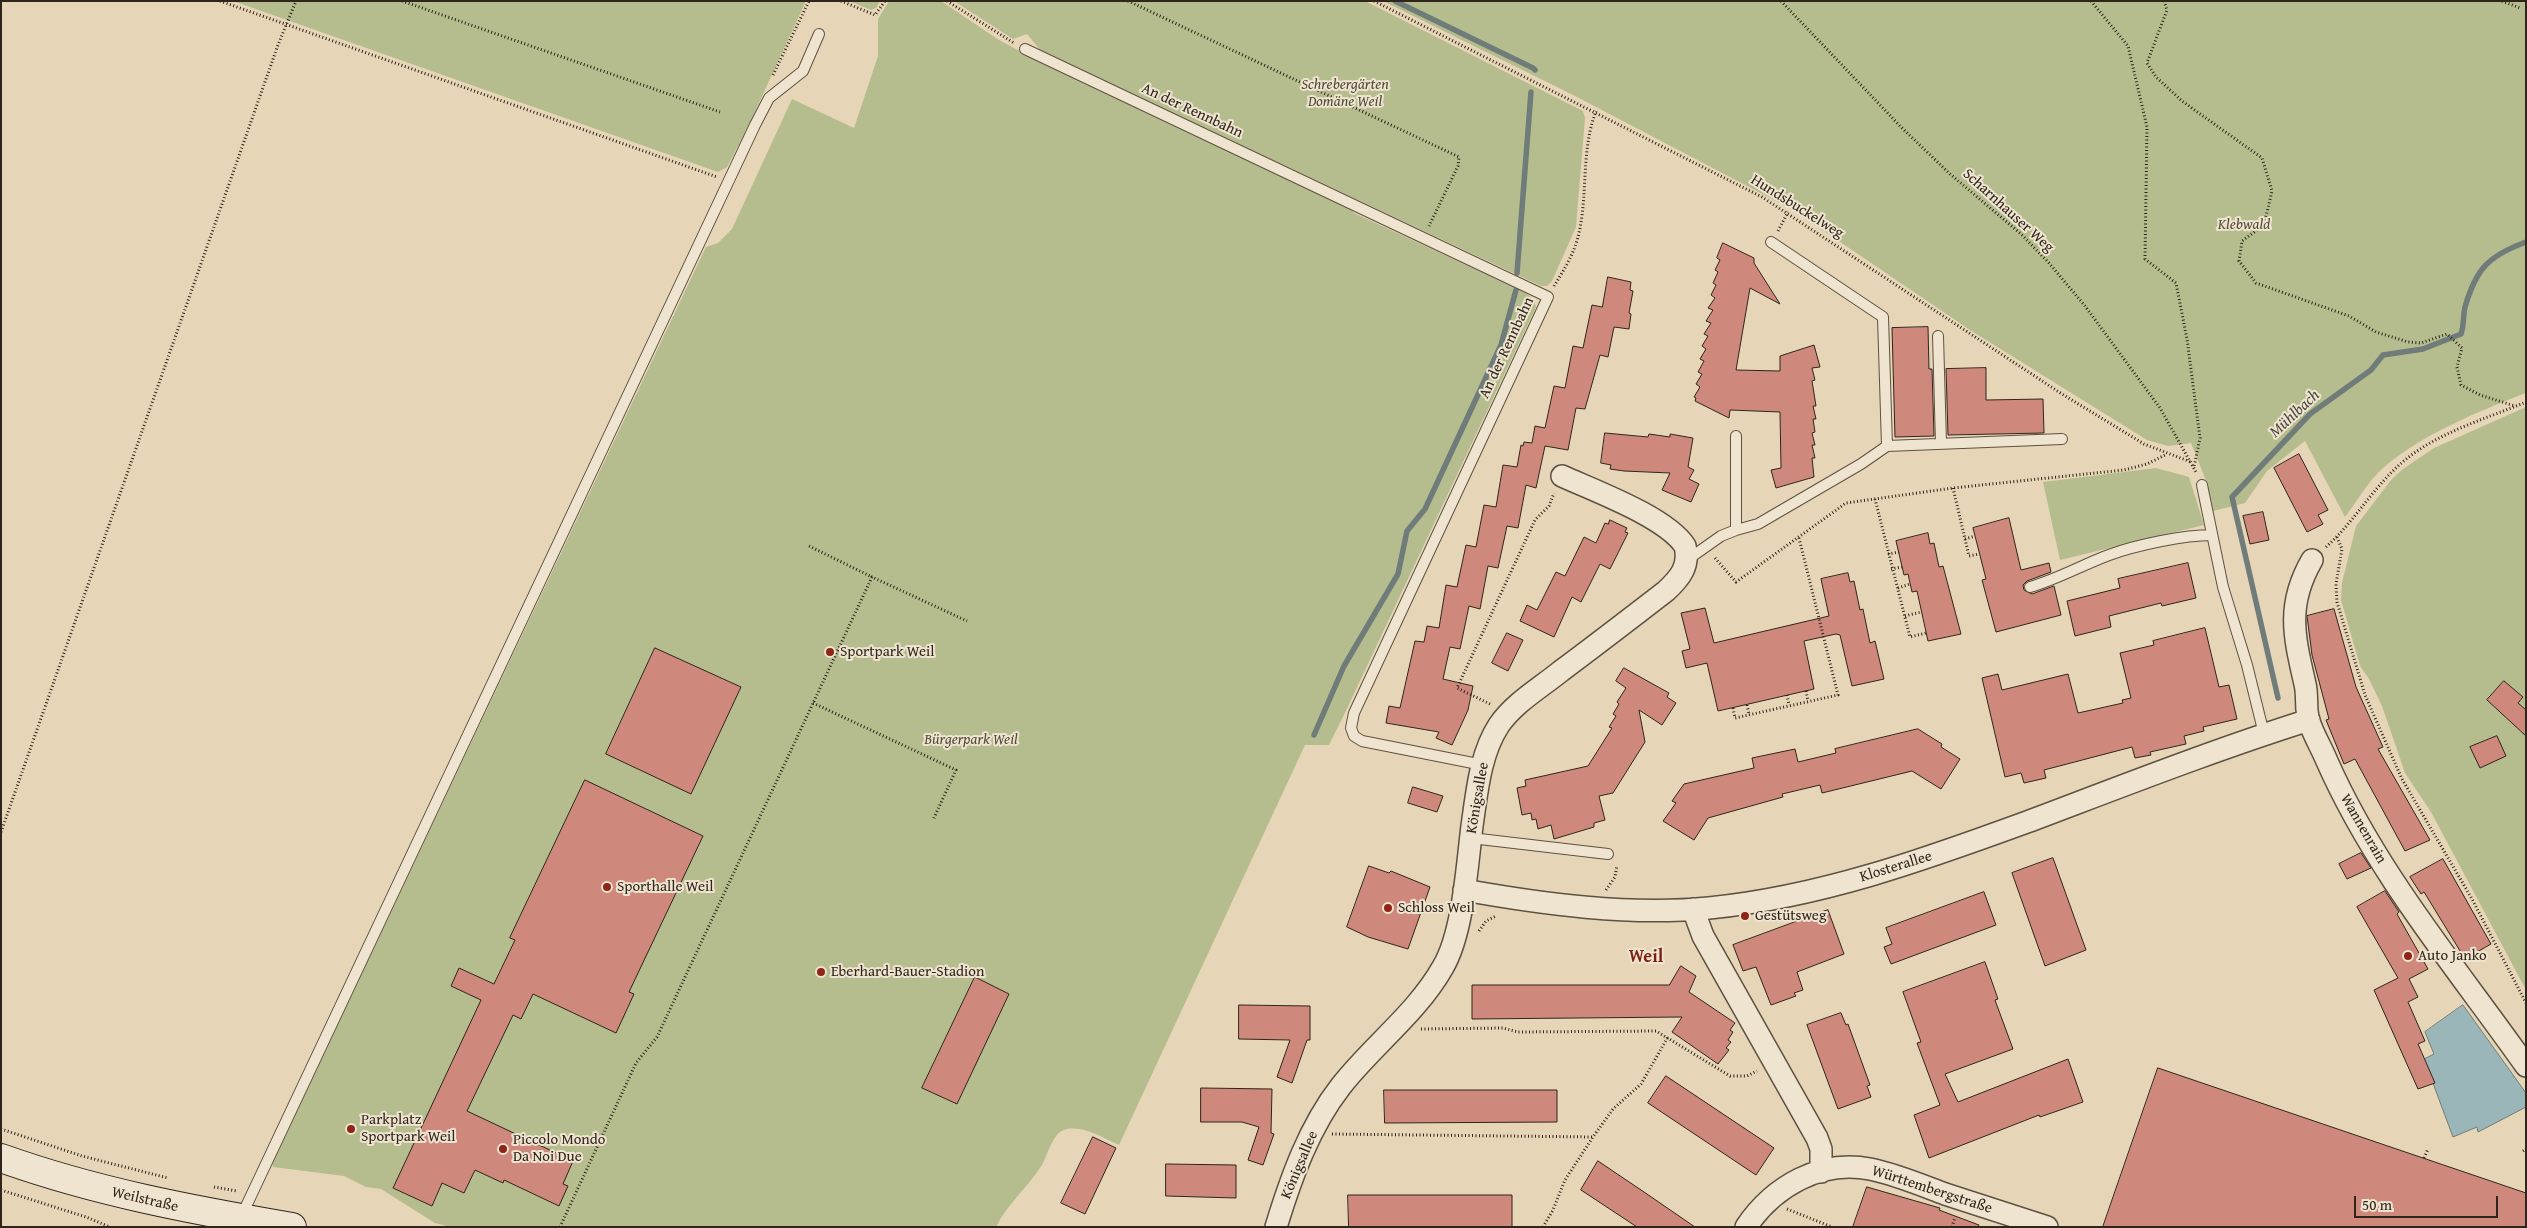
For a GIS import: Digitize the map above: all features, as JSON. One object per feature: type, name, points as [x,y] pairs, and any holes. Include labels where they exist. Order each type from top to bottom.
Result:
[{"type":"main road","name":"Weilstraße","points":[[1,1158],[107,1191],[182,1209],[240,1222],[292,1227]]},
{"type":"street","points":[[1562,476],[1635,509],[1674,534],[1685,546],[1687,560]]},
{"type":"street","name":"Königsallee","points":[[1276,1227],[1294,1173],[1326,1135],[1341,1086],[1418,1003],[1438,976],[1452,946],[1464,890],[1482,765],[1492,737],[1508,715],[1524,700],[1666,591],[1681,576],[1687,560]]},
{"type":"street","name":"Wannenrain","points":[[2312,560],[2298,588],[2294,614],[2295,642],[2306,690],[2308,720],[2347,804],[2376,855],[2526,1066]]},
{"type":"street","name":"Klosterallee","points":[[1464,890],[1539,901],[1599,907],[1693,909],[1782,898],[1893,869],[2264,734],[2308,720]]},
{"type":"street","points":[[1693,909],[1703,936],[1817,1138],[1821,1148],[1821,1172]]},
{"type":"street","name":"Württembergstraße","points":[[1746,1227],[1767,1202],[1793,1181],[1821,1172],[1848,1167],[1870,1169],[2047,1227]]},
{"type":"lane","points":[[240,1222],[251,1193],[728,181],[771,96],[803,71],[819,34]]},
{"type":"lane","name":"An der Rennbahn","points":[[1025,49],[1548,296],[1354,713],[1351,724],[1354,736],[1362,741],[1482,765]]},
{"type":"lane","points":[[1771,242],[1883,316],[1887,446]]},
{"type":"lane","points":[[1938,336],[1941,443]]},
{"type":"lane","points":[[1736,436],[1736,530]]},
{"type":"lane","points":[[1687,560],[1721,536],[1758,524],[1861,464],[1887,446],[2062,439]]},
{"type":"lane","points":[[2202,485],[2223,587],[2247,665],[2264,734]]},
{"type":"lane","points":[[2030,587],[2052,581],[2117,552],[2192,536],[2212,535]]},
{"type":"lane","points":[[1471,838],[1608,854]]},
{"type":"path","points":[[220,1],[728,181]]},
{"type":"path","points":[[1,832],[296,1]]},
{"type":"path","points":[[402,1],[720,112]]},
{"type":"path","points":[[771,96],[775,71],[809,1]]},
{"type":"path","points":[[841,1],[872,15],[877,14],[885,1]]},
{"type":"path","points":[[947,1],[1001,36],[1025,49]]},
{"type":"path","points":[[1128,1],[1459,157],[1458,166],[1423,238]]},
{"type":"path","name":"Hundsbuckelweg","points":[[1374,1],[1596,111],[1788,212],[1927,307],[2062,394],[2144,444],[2191,462]]},
{"type":"path","name":"Scharnhauser Weg","points":[[1781,1],[1907,133],[1950,174],[2021,234],[2049,262],[2085,306],[2160,408],[2191,462]]},
{"type":"path","points":[[2090,1],[2128,46],[2143,109],[2147,128],[2146,259],[2176,283],[2188,339],[2200,438],[2194,467]]},
{"type":"path","points":[[2164,1],[2167,10],[2147,63],[2156,76],[2182,101],[2262,158],[2272,191],[2264,225],[2242,242],[2239,261],[2256,283],[2349,316],[2376,332],[2408,342],[2420,343],[2447,334],[2462,348],[2457,368],[2461,385],[2480,395],[2515,406]]},
{"type":"path","points":[[2502,1],[2520,8]]},
{"type":"path","points":[[1548,296],[1577,240],[1589,131],[1596,111]]},
{"type":"path","points":[[1771,242],[1788,212]]},
{"type":"path","points":[[2312,560],[2337,537],[2402,462],[2440,438],[2526,402]]},
{"type":"path","points":[[1706,547],[1736,582],[1846,503],[1953,488],[2124,470],[2147,464],[2168,454]]},
{"type":"path","points":[[1508,715],[1457,688],[1535,520],[1548,506],[1562,476]]},
{"type":"path","points":[[1953,488],[1969,556],[1979,554]]},
{"type":"path","points":[[1875,499],[1891,569],[1898,588],[1910,637],[1926,633]]},
{"type":"path","points":[[1965,539],[1975,536]]},
{"type":"path","points":[[2337,537],[2342,549],[2336,584],[2337,602],[2365,696],[2402,779],[2472,899],[2526,1003]]},
{"type":"path","points":[[1733,708],[1735,718],[1838,695],[1799,538]]},
{"type":"path","points":[[809,546],[967,621]]},
{"type":"path","points":[[1888,554],[1898,552]]},
{"type":"path","points":[[1891,569],[1902,567]]},
{"type":"path","points":[[560,1227],[636,1063],[657,1037],[872,577]]},
{"type":"path","points":[[1898,588],[1910,584]]},
{"type":"path","points":[[1905,616],[1921,612]]},
{"type":"path","points":[[1806,691],[1808,701]]},
{"type":"path","points":[[1787,695],[1789,705]]},
{"type":"path","points":[[813,703],[956,770],[933,820]]},
{"type":"path","points":[[1747,705],[1750,714]]},
{"type":"path","points":[[1599,907],[1602,895],[1614,881],[1617,872],[1617,861],[1608,854]]},
{"type":"path","points":[[1475,939],[1483,924],[1490,918],[1500,916]]},
{"type":"path","points":[[1416,1034],[1425,1023]]},
{"type":"path","points":[[1420,1029],[1502,1028],[1518,1032],[1656,1031],[1730,1076],[1747,1076],[1773,1061]]},
{"type":"path","points":[[1543,1227],[1553,1210],[1565,1180],[1593,1136],[1613,1109],[1640,1084],[1668,1037]]},
{"type":"path","points":[[1,1129],[82,1156],[172,1179]]},
{"type":"path","points":[[1326,1135],[1336,1129]]},
{"type":"path","points":[[1326,1135],[1593,1136]]},
{"type":"path","points":[[2424,1158],[2428,1149]]},
{"type":"path","points":[[206,1186],[251,1193]]},
{"type":"path","points":[[1,1190],[86,1217],[110,1227]]},
{"type":"path","points":[[1767,1202],[1832,1227]]},
{"type":"green space","points":[[233,1],[806,1],[745,133],[727,167],[718,172]]},
{"type":"green space","points":[[849,1],[880,1],[876,8],[871,10]]},
{"type":"green space","name":"Sportpark Weil","points":[[889,1],[941,1],[999,40],[1031,57],[1350,208],[1354,213],[1520,290],[1534,301],[1536,307],[1329,745],[1305,745],[1119,1145],[1085,1130],[1071,1129],[1060,1132],[1042,1165],[1006,1210],[996,1227],[451,1227],[435,1223],[381,1189],[366,1187],[344,1176],[273,1167],[272,1163],[706,247],[718,243],[732,229],[792,99],[854,128],[878,56],[878,19]]},
{"type":"green space","name":"Schrebergärten Domäne Weil","points":[[954,1],[1365,1],[1583,111],[1585,118],[1576,227],[1552,281],[1547,286],[1541,286],[1041,51],[1027,34],[1013,39]]},
{"type":"green space","name":"Klebwald","points":[[1383,1],[2526,1],[2526,393],[2451,425],[2415,445],[2383,468],[2372,479],[2345,517],[2305,441],[2267,471],[2245,503],[2213,511],[2205,478],[2191,443],[2168,446],[2147,440],[1970,330],[1793,210],[1575,96]]},
{"type":"green space","points":[[2526,407],[2526,990],[2431,812],[2405,773],[2382,706],[2369,679],[2360,666],[2341,600],[2342,583],[2356,526],[2391,480],[2403,469],[2434,448]]},
{"type":"green space","points":[[2156,468],[2189,477],[2204,525],[2060,560],[2043,482]]},
{"type":"water","points":[[2463,1005],[2526,1093],[2526,1107],[2478,1132],[2477,1127],[2453,1137],[2424,1059],[2434,1054],[2425,1032]]},
{"type":"building","points":[[1723,243],[1754,258],[1754,263],[1780,304],[1750,288],[1736,370],[1780,371],[1780,356],[1814,345],[1820,367],[1812,368],[1815,380],[1812,381],[1816,406],[1813,406],[1816,419],[1813,419],[1815,432],[1812,433],[1815,445],[1812,445],[1815,458],[1812,458],[1814,477],[1776,488],[1771,470],[1781,468],[1780,412],[1730,410],[1729,418],[1695,401],[1696,398],[1694,397],[1700,387],[1696,384],[1702,374],[1698,372],[1704,361],[1700,359],[1706,349],[1702,346],[1708,336],[1704,334],[1711,323],[1706,321],[1713,310],[1708,308],[1715,298],[1711,295],[1716,285],[1713,283],[1718,272],[1715,270],[1720,260],[1717,258]]},
{"type":"building","points":[[1608,277],[1631,282],[1630,290],[1633,291],[1629,313],[1631,314],[1629,329],[1614,327],[1608,357],[1600,355],[1585,409],[1576,408],[1568,450],[1545,446],[1536,488],[1526,485],[1518,528],[1507,526],[1498,568],[1488,566],[1480,609],[1469,606],[1460,649],[1450,647],[1443,679],[1473,686],[1468,710],[1452,745],[1436,738],[1439,732],[1386,723],[1389,706],[1400,708],[1415,641],[1424,642],[1427,626],[1439,628],[1446,585],[1457,587],[1466,545],[1476,547],[1484,505],[1496,507],[1503,465],[1517,467],[1521,445],[1523,446],[1524,442],[1532,443],[1535,426],[1545,428],[1554,386],[1565,388],[1573,346],[1583,348],[1592,305],[1602,307]]},
{"type":"building","points":[[1928,327],[1929,369],[1932,369],[1934,436],[1895,437],[1892,328]]},
{"type":"building","points":[[1986,368],[1986,400],[2043,399],[2044,433],[1948,435],[1946,369]]},
{"type":"building","points":[[1605,433],[1648,437],[1649,434],[1670,437],[1670,434],[1693,438],[1688,467],[1694,470],[1689,479],[1699,484],[1691,502],[1662,490],[1670,473],[1610,469],[1611,465],[1601,463]]},
{"type":"building","points":[[2299,454],[2328,510],[2318,515],[2323,524],[2307,532],[2274,468]]},
{"type":"building","points":[[2263,512],[2269,540],[2250,544],[2243,516]]},
{"type":"building","points":[[2009,518],[2021,570],[2049,563],[2051,572],[2027,581],[2023,585],[2024,590],[2032,594],[2054,586],[2061,615],[1996,632],[1982,580],[1986,579],[1973,528]]},
{"type":"building","points":[[1610,520],[1627,528],[1625,532],[1628,533],[1610,569],[1600,564],[1581,602],[1572,597],[1554,637],[1520,621],[1527,605],[1537,610],[1556,572],[1565,576],[1584,537],[1596,543],[1605,523],[1608,524]]},
{"type":"building","points":[[1928,533],[1930,544],[1934,543],[1939,567],[1943,566],[1961,634],[1928,641],[1917,591],[1912,592],[1908,574],[1904,575],[1896,541]]},
{"type":"building","points":[[2188,563],[2196,598],[2162,606],[2161,603],[2109,616],[2111,627],[2075,636],[2067,601],[2120,588],[2118,579]]},
{"type":"building","points":[[1848,573],[1850,582],[1854,581],[1860,610],[1863,609],[1870,643],[1875,641],[1884,679],[1852,686],[1840,635],[1836,634],[1804,641],[1814,689],[1718,711],[1707,663],[1686,668],[1682,651],[1690,649],[1681,613],[1705,608],[1714,643],[1829,616],[1821,579]]},
{"type":"building","points":[[2334,609],[2356,687],[2383,747],[2378,749],[2430,840],[2405,851],[2355,759],[2344,764],[2326,720],[2329,719],[2312,655],[2307,616]]},
{"type":"building","points":[[2205,628],[2219,687],[2229,685],[2237,719],[2203,727],[2204,731],[2184,736],[2186,744],[2150,752],[2151,755],[2135,758],[2132,747],[2044,770],[2046,778],[2024,783],[2021,773],[2005,777],[1982,678],[1998,674],[2002,690],[2068,674],[2078,713],[2123,703],[2122,700],[2131,698],[2120,653],[2154,645],[2153,641]]},
{"type":"building","points":[[1507,633],[1523,640],[1508,671],[1492,663]]},
{"type":"building","points":[[655,648],[741,687],[691,794],[606,754]]},
{"type":"building","points":[[1624,668],[1669,693],[1667,697],[1676,703],[1662,725],[1639,710],[1645,742],[1613,793],[1599,796],[1605,820],[1594,823],[1594,827],[1554,839],[1551,825],[1538,829],[1536,819],[1532,820],[1531,813],[1522,815],[1517,788],[1526,786],[1525,780],[1588,766],[1612,728],[1609,727],[1616,716],[1613,714],[1619,704],[1617,702],[1626,688],[1616,681]]},
{"type":"building","points":[[2504,681],[2523,697],[2518,703],[2526,710],[2526,736],[2487,700]]},
{"type":"building","points":[[1918,729],[1942,744],[1941,747],[1960,759],[1941,789],[1912,771],[1822,793],[1820,785],[1782,794],[1783,797],[1708,818],[1694,840],[1663,821],[1676,803],[1672,801],[1684,784],[1754,768],[1752,758],[1795,749],[1798,762],[1836,753],[1835,749]]},
{"type":"building","points":[[2497,736],[2506,756],[2480,768],[2470,747]]},
{"type":"building","name":"Sporthalle Weil","points":[[585,780],[703,836],[629,992],[634,994],[616,1033],[533,994],[521,1019],[513,1015],[467,1111],[573,1161],[563,1184],[568,1186],[559,1206],[504,1180],[503,1183],[475,1170],[464,1193],[442,1183],[432,1206],[393,1188],[481,1000],[451,986],[459,968],[494,984],[515,940],[510,938]]},
{"type":"building","points":[[1413,787],[1443,796],[1437,812],[1408,803]]},
{"type":"building","points":[[2361,853],[2371,868],[2347,879],[2339,864]]},
{"type":"building","points":[[2053,858],[2086,950],[2045,966],[2012,873]]},
{"type":"building","points":[[2443,859],[2491,944],[2465,959],[2424,892],[2421,894],[2410,877]]},
{"type":"building","name":"Schloss Weil","points":[[1369,866],[1389,873],[1391,871],[1430,887],[1408,949],[1368,937],[1347,927]]},
{"type":"building","points":[[2385,891],[2399,912],[2397,914],[2428,969],[2409,979],[2418,997],[2408,1002],[2425,1041],[2418,1044],[2435,1083],[2418,1089],[2374,990],[2398,978],[2357,907]]},
{"type":"building","points":[[1984,892],[1996,925],[1891,964],[1884,947],[1892,944],[1886,928]]},
{"type":"building","points":[[1828,910],[1844,954],[1797,972],[1803,990],[1794,993],[1796,996],[1771,1005],[1756,967],[1743,971],[1733,945]]},
{"type":"building","points":[[1985,962],[1998,999],[1995,1000],[2013,1049],[1945,1074],[1958,1102],[2068,1059],[2083,1102],[2040,1117],[2039,1115],[1929,1158],[1914,1115],[1940,1105],[1917,1043],[1921,1042],[1903,992]]},
{"type":"building","points":[[1681,966],[1696,976],[1689,992],[1735,1023],[1730,1030],[1733,1032],[1728,1040],[1731,1042],[1726,1048],[1729,1050],[1718,1064],[1672,1032],[1682,1017],[1472,1019],[1472,985],[1669,985]]},
{"type":"building","points":[[975,977],[1009,994],[957,1104],[922,1088]]},
{"type":"building","points":[[1239,1005],[1310,1006],[1310,1040],[1307,1040],[1292,1083],[1277,1077],[1290,1040],[1239,1039]]},
{"type":"building","points":[[1841,1013],[1846,1025],[1848,1024],[1870,1085],[1867,1086],[1871,1097],[1838,1109],[1807,1025]]},
{"type":"building","points":[[2158,1068],[2526,1193],[2526,1227],[2103,1227]]},
{"type":"building","points":[[1666,1076],[1774,1148],[1756,1175],[1648,1103]]},
{"type":"building","points":[[1201,1088],[1272,1089],[1271,1133],[1274,1134],[1263,1165],[1248,1160],[1259,1127],[1242,1122],[1201,1122]]},
{"type":"building","points":[[1384,1090],[1557,1090],[1557,1122],[1385,1123]]},
{"type":"building","points":[[1093,1137],[1116,1148],[1085,1214],[1061,1203]]},
{"type":"building","points":[[1598,1161],[1695,1227],[1637,1227],[1581,1190]]},
{"type":"building","points":[[1166,1164],[1236,1165],[1236,1198],[1166,1196]]},
{"type":"building","points":[[1867,1187],[1940,1208],[1939,1210],[1979,1225],[1978,1227],[1853,1227]]},
{"type":"building","points":[[1348,1195],[1512,1195],[1512,1227],[1349,1227]]},
{"type":"waterway","points":[[1395,1],[1535,70]]},
{"type":"waterway","points":[[1517,273],[1531,92]]},
{"type":"waterway","name":"Mühlbach","points":[[2278,698],[2232,497],[2310,414],[2371,370],[2383,355],[2423,349],[2461,334],[2465,307],[2479,273],[2502,253],[2526,242]]},
{"type":"waterway","points":[[1314,735],[1344,666],[1398,574],[1407,531],[1425,509],[1501,345],[1516,290]]},
{"type":"place","name":"Sportpark Weil","points":[[830,652]]},
{"type":"place","name":"Sporthalle Weil","points":[[607,887]]},
{"type":"place","name":"Schloss Weil","points":[[1388,908]]},
{"type":"place","name":"Gestütsweg","points":[[1745,916]]},
{"type":"place","name":"Auto Janko","points":[[2408,956]]},
{"type":"place","name":"Eberhard-Bauer-Stadion","points":[[821,972]]},
{"type":"place","name":"Parkplatz Sportpark Weil","points":[[351,1129]]},
{"type":"place","name":"Piccolo Mondo Da Noi Due","points":[[503,1149]]},
{"type":"district","name":"Weil","points":[[1646,957]]},
{"type":"park label","name":"Bürgerpark Weil","points":[[971,740]]}]
